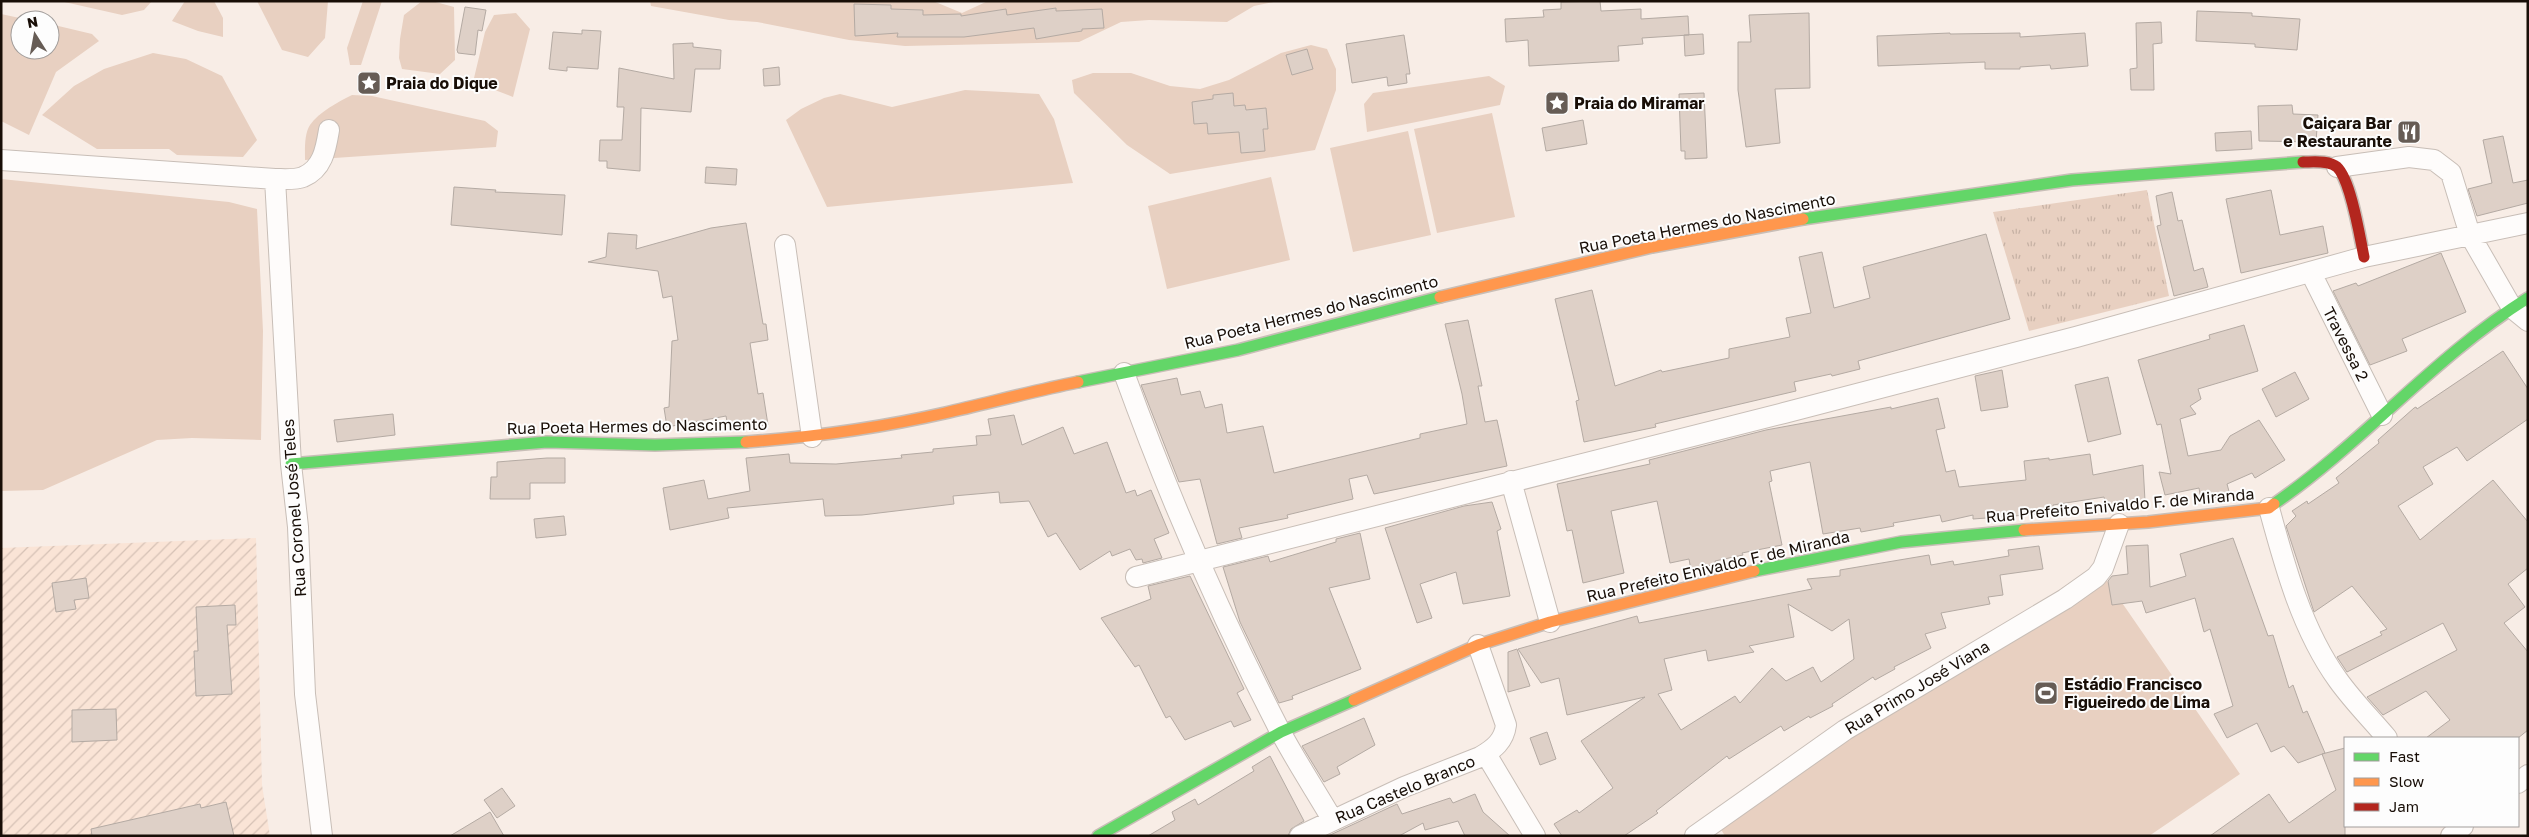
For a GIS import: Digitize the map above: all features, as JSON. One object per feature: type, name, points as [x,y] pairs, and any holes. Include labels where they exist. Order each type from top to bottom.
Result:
[{"type":"street","points":[[1,160],[276,179],[303,178],[315,169],[325,154],[329,130]]},
{"type":"street","points":[[2364,257],[2344,179],[2337,167],[2409,158],[2434,160],[2451,173],[2470,235],[2520,303],[2528,321]]},
{"type":"street","name":"Rua Poeta Hermes do Nascimento","points":[[291,464],[547,442],[656,445],[731,443],[812,437],[944,413],[1013,395],[1238,350],[1501,281],[1652,247],[1795,220],[2072,180],[2306,162],[2330,164],[2337,167]]},
{"type":"street","name":"Rua Coronel José Teles","points":[[276,179],[291,464],[298,527],[305,694],[322,836]]},
{"type":"street","points":[[1136,577],[1784,413],[2364,257],[2528,223]]},
{"type":"street","points":[[785,245],[812,437]]},
{"type":"street","name":"Travessa 2","points":[[2310,273],[2382,415]]},
{"type":"street","name":"Rua Prefeito Enivaldo F. de Miranda","points":[[1098,836],[1281,732],[1478,645],[1550,622],[1760,569],[1901,542],[2000,532],[2119,524],[2269,508],[2312,478],[2444,360],[2520,303]]},
{"type":"street","points":[[1124,373],[1155,461],[1198,560],[1281,732],[1332,819]]},
{"type":"street","points":[[1511,481],[1550,622]]},
{"type":"street","points":[[2269,508],[2281,554],[2303,616],[2320,652],[2338,681],[2386,737]]},
{"type":"street","name":"Rua Primo José Viana","points":[[1702,834],[1845,730],[2065,599],[2088,582],[2103,568],[2119,524]]},
{"type":"street","name":"Rua Castelo Branco","points":[[1300,836],[1332,819],[1486,754],[1504,736],[1505,718],[1478,645]]},
{"type":"street","points":[[1486,754],[1535,836]]},
{"type":"street","points":[[2451,836],[2462,827]]},
{"type":"shaded area","points":[[256,538],[262,785],[270,836],[1,836],[1,548]]},
{"type":"green space","points":[[60,1],[152,1],[144,10],[122,15]]},
{"type":"green space","points":[[185,1],[214,1],[223,18],[223,37],[198,31],[172,21]]},
{"type":"green space","points":[[257,1],[328,1],[325,38],[308,57],[282,50]]},
{"type":"green space","points":[[363,1],[382,1],[361,65],[350,65],[347,48]]},
{"type":"green space","points":[[422,1],[432,1],[454,7],[455,60],[440,74],[402,69],[399,58],[404,15]]},
{"type":"green space","points":[[650,1],[933,1],[962,13],[988,1],[1278,1],[1254,6],[1227,22],[1149,20],[1121,22],[1079,42],[905,46],[849,40],[757,22],[729,20],[651,6]]},
{"type":"green space","points":[[516,13],[530,29],[513,97],[487,87],[474,78],[485,32],[494,15]]},
{"type":"green space","points":[[1,14],[10,16],[10,60],[60,60],[60,26],[92,34],[99,41],[56,72],[29,135],[1,121]]},
{"type":"green space","points":[[1311,45],[1327,49],[1336,69],[1336,90],[1315,150],[1170,174],[1127,145],[1074,93],[1072,80],[1093,73],[1131,73],[1170,86],[1200,89],[1229,80],[1281,53]]},
{"type":"green space","points":[[153,53],[186,59],[222,76],[257,140],[243,157],[177,155],[169,149],[97,149],[42,115],[74,86],[104,69]]},
{"type":"green space","points":[[1489,76],[1505,86],[1500,105],[1367,132],[1364,104],[1373,93]]},
{"type":"green space","points":[[965,90],[1039,94],[1054,119],[1073,183],[827,207],[786,120],[801,109],[824,98],[840,94],[892,107]]},
{"type":"green space","points":[[352,95],[372,96],[485,121],[498,131],[496,147],[305,160],[306,137],[310,125],[335,104]]},
{"type":"green space","points":[[1492,113],[1515,217],[1437,233],[1414,129]]},
{"type":"green space","points":[[1408,131],[1431,235],[1353,252],[1330,148]]},
{"type":"green space","points":[[1271,177],[1290,260],[1167,289],[1148,206]]},
{"type":"green space","points":[[1,179],[229,202],[257,209],[263,331],[261,440],[192,438],[157,440],[43,490],[1,491]]},
{"type":"green space","points":[[2147,190],[2169,296],[2029,331],[1993,212]]},
{"type":"green space","name":"Estádio Francisco Figueiredo de Lima","points":[[2096,565],[2240,774],[2149,836],[1725,836],[1717,823]]},
{"type":"building","points":[[1600,1],[1601,11],[1641,9],[1641,19],[1688,16],[1689,35],[1642,38],[1643,44],[1618,46],[1619,61],[1529,66],[1528,40],[1506,42],[1505,19],[1544,17],[1543,10],[1561,9],[1561,2]]},
{"type":"building","points":[[854,4],[891,5],[891,9],[923,10],[923,15],[961,14],[961,16],[1006,9],[1007,15],[1056,8],[1056,11],[1102,9],[1104,28],[1082,29],[1082,31],[1036,39],[1034,28],[964,37],[897,37],[898,33],[855,36]]},
{"type":"building","points":[[465,7],[486,10],[482,31],[478,30],[475,55],[458,53],[457,50]]},
{"type":"building","points":[[2197,11],[2252,13],[2252,16],[2300,19],[2297,50],[2255,47],[2255,44],[2196,41]]},
{"type":"building","points":[[1809,13],[1810,88],[1775,89],[1780,143],[1746,147],[1738,90],[1738,42],[1751,42],[1749,15]]},
{"type":"building","points":[[2161,22],[2162,43],[2153,44],[2154,90],[2131,90],[2130,69],[2137,68],[2136,23]]},
{"type":"building","points":[[582,30],[601,31],[598,69],[567,67],[567,71],[549,69],[553,32],[582,34]]},
{"type":"building","points":[[2020,33],[2020,37],[2085,33],[2088,66],[2051,69],[2050,65],[2020,67],[2020,69],[1985,69],[1985,62],[1878,66],[1877,36]]},
{"type":"building","points":[[1703,34],[1704,54],[1685,56],[1684,35]]},
{"type":"building","points":[[1404,35],[1410,74],[1406,74],[1407,83],[1388,86],[1387,77],[1352,83],[1346,44]]},
{"type":"building","points":[[693,43],[693,47],[721,50],[720,69],[695,69],[691,112],[641,108],[640,171],[607,168],[607,161],[599,161],[600,140],[622,140],[624,107],[617,107],[619,68],[674,79],[673,44]]},
{"type":"building","points":[[1307,49],[1313,69],[1292,75],[1286,55]]},
{"type":"building","points":[[779,67],[780,85],[764,86],[763,69]]},
{"type":"building","points":[[1233,93],[1234,106],[1245,105],[1246,110],[1266,108],[1268,129],[1263,129],[1265,151],[1241,153],[1239,132],[1208,134],[1207,123],[1194,124],[1192,102],[1213,99],[1213,95]]},
{"type":"building","points":[[1704,93],[1707,158],[1685,159],[1685,151],[1681,151],[1679,94]]},
{"type":"building","points":[[2292,105],[2293,114],[2318,115],[2316,142],[2259,141],[2258,106]]},
{"type":"building","points":[[1583,120],[1587,144],[1546,151],[1542,128]]},
{"type":"building","points":[[2251,131],[2252,149],[2216,151],[2215,133]]},
{"type":"building","points":[[2503,136],[2513,183],[2528,180],[2528,203],[2477,216],[2468,189],[2492,183],[2483,140]]},
{"type":"building","points":[[706,167],[737,169],[736,185],[705,183]]},
{"type":"building","points":[[454,187],[496,190],[495,192],[565,195],[562,235],[451,225]]},
{"type":"building","points":[[2271,190],[2280,235],[2323,226],[2328,253],[2241,273],[2226,199]]},
{"type":"building","points":[[2172,192],[2178,221],[2182,220],[2194,271],[2203,268],[2208,287],[2174,296],[2157,226],[2161,225],[2156,196]]},
{"type":"building","points":[[746,223],[763,324],[766,324],[768,340],[750,343],[758,394],[763,393],[768,425],[728,427],[726,416],[667,427],[664,408],[669,407],[672,341],[678,340],[672,296],[663,298],[658,271],[588,262],[606,257],[608,233],[637,235],[636,249],[711,228]]},
{"type":"building","points":[[1986,234],[2010,319],[1858,361],[1860,369],[1794,382],[1796,391],[1655,424],[1656,427],[1584,442],[1576,401],[1579,400],[1555,299],[1592,290],[1615,386],[1661,370],[1662,372],[1729,358],[1729,349],[1790,337],[1786,318],[1811,313],[1799,257],[1822,252],[1834,308],[1870,298],[1863,267]]},
{"type":"building","points":[[2441,253],[2466,312],[2402,339],[2407,351],[2370,365],[2333,291],[2356,283],[2358,286]]},
{"type":"building","points":[[1468,320],[1482,386],[1478,386],[1485,422],[1497,420],[1507,466],[1374,494],[1367,475],[1349,479],[1353,499],[1287,515],[1288,518],[1239,528],[1242,538],[1217,544],[1200,479],[1179,482],[1141,385],[1177,378],[1181,395],[1200,391],[1205,408],[1222,404],[1227,433],[1263,426],[1274,473],[1420,438],[1420,434],[1467,424],[1462,394],[1445,324]]},
{"type":"building","points":[[2244,325],[2258,371],[2198,389],[2201,399],[2190,406],[2196,414],[2180,419],[2188,456],[2221,450],[2230,436],[2259,420],[2285,460],[2255,478],[2252,473],[2227,484],[2230,495],[2201,500],[2199,488],[2165,495],[2159,472],[2171,474],[2161,424],[2157,425],[2138,360],[2210,339],[2209,335]]},
{"type":"building","points":[[2503,351],[2528,389],[2528,419],[2467,461],[2457,447],[2423,467],[2433,484],[2398,506],[2420,540],[2493,480],[2528,522],[2528,568],[2508,584],[2525,607],[2504,623],[2528,652],[2528,730],[2519,737],[2427,737],[2450,720],[2426,691],[2383,715],[2367,697],[2457,650],[2443,623],[2347,672],[2337,657],[2382,635],[2380,632],[2387,629],[2352,586],[2314,612],[2286,526],[2296,516],[2292,511],[2307,501],[2308,504],[2339,483],[2336,478],[2379,443],[2378,440],[2414,408],[2416,407],[2417,409]]},
{"type":"building","points":[[2002,370],[2008,407],[1981,411],[1975,376]]},
{"type":"building","points":[[2295,372],[2309,399],[2276,417],[2262,389]]},
{"type":"building","points":[[2108,377],[2121,434],[2088,442],[2075,385]]},
{"type":"building","points":[[1938,398],[1945,428],[1936,430],[1946,472],[1955,470],[1959,487],[2026,480],[2024,461],[2049,458],[2049,460],[2090,454],[2093,475],[2143,465],[2145,501],[2107,509],[2104,497],[2053,505],[2054,513],[1973,519],[1973,515],[1942,522],[1940,515],[1893,523],[1894,526],[1861,532],[1860,528],[1823,534],[1810,462],[1770,471],[1772,481],[1769,482],[1782,545],[1742,553],[1743,555],[1715,561],[1716,564],[1691,570],[1689,559],[1670,563],[1657,501],[1611,511],[1624,573],[1583,583],[1572,530],[1567,531],[1557,484],[1650,464],[1649,460],[1766,430],[1891,407],[1891,409]]},
{"type":"building","points":[[393,414],[395,435],[337,442],[334,420]]},
{"type":"building","points":[[1014,415],[1022,445],[1063,427],[1074,454],[1107,442],[1126,493],[1135,490],[1137,496],[1151,490],[1169,533],[1154,539],[1162,558],[1143,563],[1142,559],[1136,560],[1130,549],[1112,556],[1110,551],[1080,570],[1056,533],[1048,537],[1029,501],[1000,503],[999,492],[953,496],[954,504],[862,515],[825,516],[823,499],[727,508],[729,518],[670,530],[663,488],[704,480],[708,499],[750,491],[746,458],[789,454],[790,463],[836,464],[902,458],[901,455],[933,452],[933,449],[977,445],[976,436],[991,435],[988,419]]},
{"type":"building","points":[[565,458],[565,483],[530,483],[530,499],[490,499],[491,477],[497,477],[497,462]]},
{"type":"building","points":[[1492,502],[1501,529],[1497,531],[1510,596],[1463,604],[1456,572],[1420,584],[1432,618],[1417,623],[1385,528],[1464,506]]},
{"type":"building","points":[[564,516],[566,535],[536,538],[534,519]]},
{"type":"building","points":[[1360,533],[1370,579],[1329,588],[1361,669],[1292,696],[1293,699],[1279,703],[1240,622],[1223,567],[1268,556],[1270,562],[1336,542],[1336,539]]},
{"type":"building","points":[[2233,538],[2268,636],[2273,635],[2289,688],[2293,685],[2303,713],[2307,711],[2325,753],[2298,763],[2284,746],[2271,752],[2257,723],[2227,738],[2214,714],[2233,706],[2210,629],[2204,632],[2195,598],[2146,613],[2142,601],[2112,605],[2108,581],[2112,576],[2128,574],[2126,546],[2148,545],[2150,587],[2186,576],[2180,554]]},
{"type":"building","points":[[2039,546],[2043,569],[2000,575],[2003,595],[1988,597],[1990,604],[1941,613],[1946,628],[1925,634],[1931,648],[1894,667],[1895,669],[1875,680],[1873,677],[1832,704],[1833,706],[1810,718],[1809,716],[1784,731],[1781,726],[1729,759],[1727,756],[1656,811],[1658,813],[1624,836],[1562,836],[1554,824],[1577,810],[1579,813],[1613,788],[1581,741],[1645,697],[1567,715],[1559,678],[1541,683],[1518,649],[1637,616],[1639,623],[1812,589],[1807,579],[1840,576],[1840,570],[1929,555],[1931,565],[1953,561],[1954,565],[2009,556],[2008,550]],"holes":[[[1788,604],[1832,631],[1849,619],[1854,659],[1821,682],[1813,667],[1786,681],[1772,668],[1740,703],[1735,696],[1681,730],[1658,694],[1672,690],[1664,659],[1706,650],[1708,661],[1754,652],[1749,646],[1794,637]]]},
{"type":"building","points":[[1190,576],[1244,689],[1237,693],[1251,720],[1234,727],[1231,721],[1185,740],[1170,716],[1166,718],[1139,665],[1135,667],[1101,618],[1151,599],[1148,586]]},
{"type":"building","points":[[86,578],[89,598],[74,600],[76,609],[56,612],[52,583]]},
{"type":"building","points":[[235,605],[236,625],[227,625],[232,694],[196,696],[194,651],[198,651],[196,607]]},
{"type":"building","points":[[1517,649],[1530,686],[1508,692],[1508,652]]},
{"type":"building","points":[[116,709],[117,740],[72,742],[72,710]]},
{"type":"building","points":[[1364,718],[1375,745],[1337,767],[1340,774],[1324,782],[1302,746]]},
{"type":"building","points":[[1547,732],[1556,759],[1540,765],[1530,738]]},
{"type":"building","points":[[2344,748],[2345,836],[2210,836],[2269,794],[2289,823],[2336,790],[2322,754]]},
{"type":"building","points":[[1270,756],[1304,821],[1291,829],[1288,836],[1148,836],[1175,820],[1172,812],[1195,799],[1198,805],[1254,771],[1252,767]]},
{"type":"building","points":[[502,788],[515,806],[497,818],[484,800]]},
{"type":"building","points":[[1475,794],[1483,812],[1510,836],[1465,836],[1458,821],[1425,830],[1423,823],[1399,836],[1328,836],[1397,804],[1402,814],[1450,798],[1453,803]]},
{"type":"building","points":[[226,802],[234,836],[92,836],[91,829],[200,804],[201,808]]},
{"type":"building","points":[[490,812],[504,836],[450,836]]},
{"type":"traffic: fast","points":[[1803,219],[2072,180],[2303,162]]},
{"type":"traffic: fast","points":[[1078,382],[1238,350],[1440,297]]},
{"type":"traffic: fast","points":[[2274,504],[2339,454],[2430,372],[2462,346],[2528,298]]},
{"type":"traffic: fast","points":[[291,464],[547,442],[655,445],[746,442]]},
{"type":"traffic: fast","points":[[1754,571],[1901,542],[2024,530]]},
{"type":"traffic: fast","points":[[1098,836],[1281,732],[1354,700]]},
{"type":"traffic: slow","points":[[1440,297],[1652,247],[1803,219]]},
{"type":"traffic: slow","points":[[746,442],[821,435],[895,423],[1078,382]]},
{"type":"traffic: slow","points":[[2024,530],[2148,522],[2269,508],[2274,504]]},
{"type":"traffic: slow","points":[[1354,700],[1478,645],[1550,622],[1754,571]]},
{"type":"traffic: jam","points":[[2303,162],[2330,163],[2337,167],[2342,174],[2351,196],[2364,257]]},
{"type":"place","name":"Praia do Dique","points":[[369,83]]},
{"type":"place","name":"Praia do Miramar","points":[[1557,103]]},
{"type":"place","name":"Caiçara Bar e Restaurante","points":[[2409,132]]},
{"type":"place","name":"Estádio Francisco Figueiredo de Lima","points":[[2046,693]]}]
